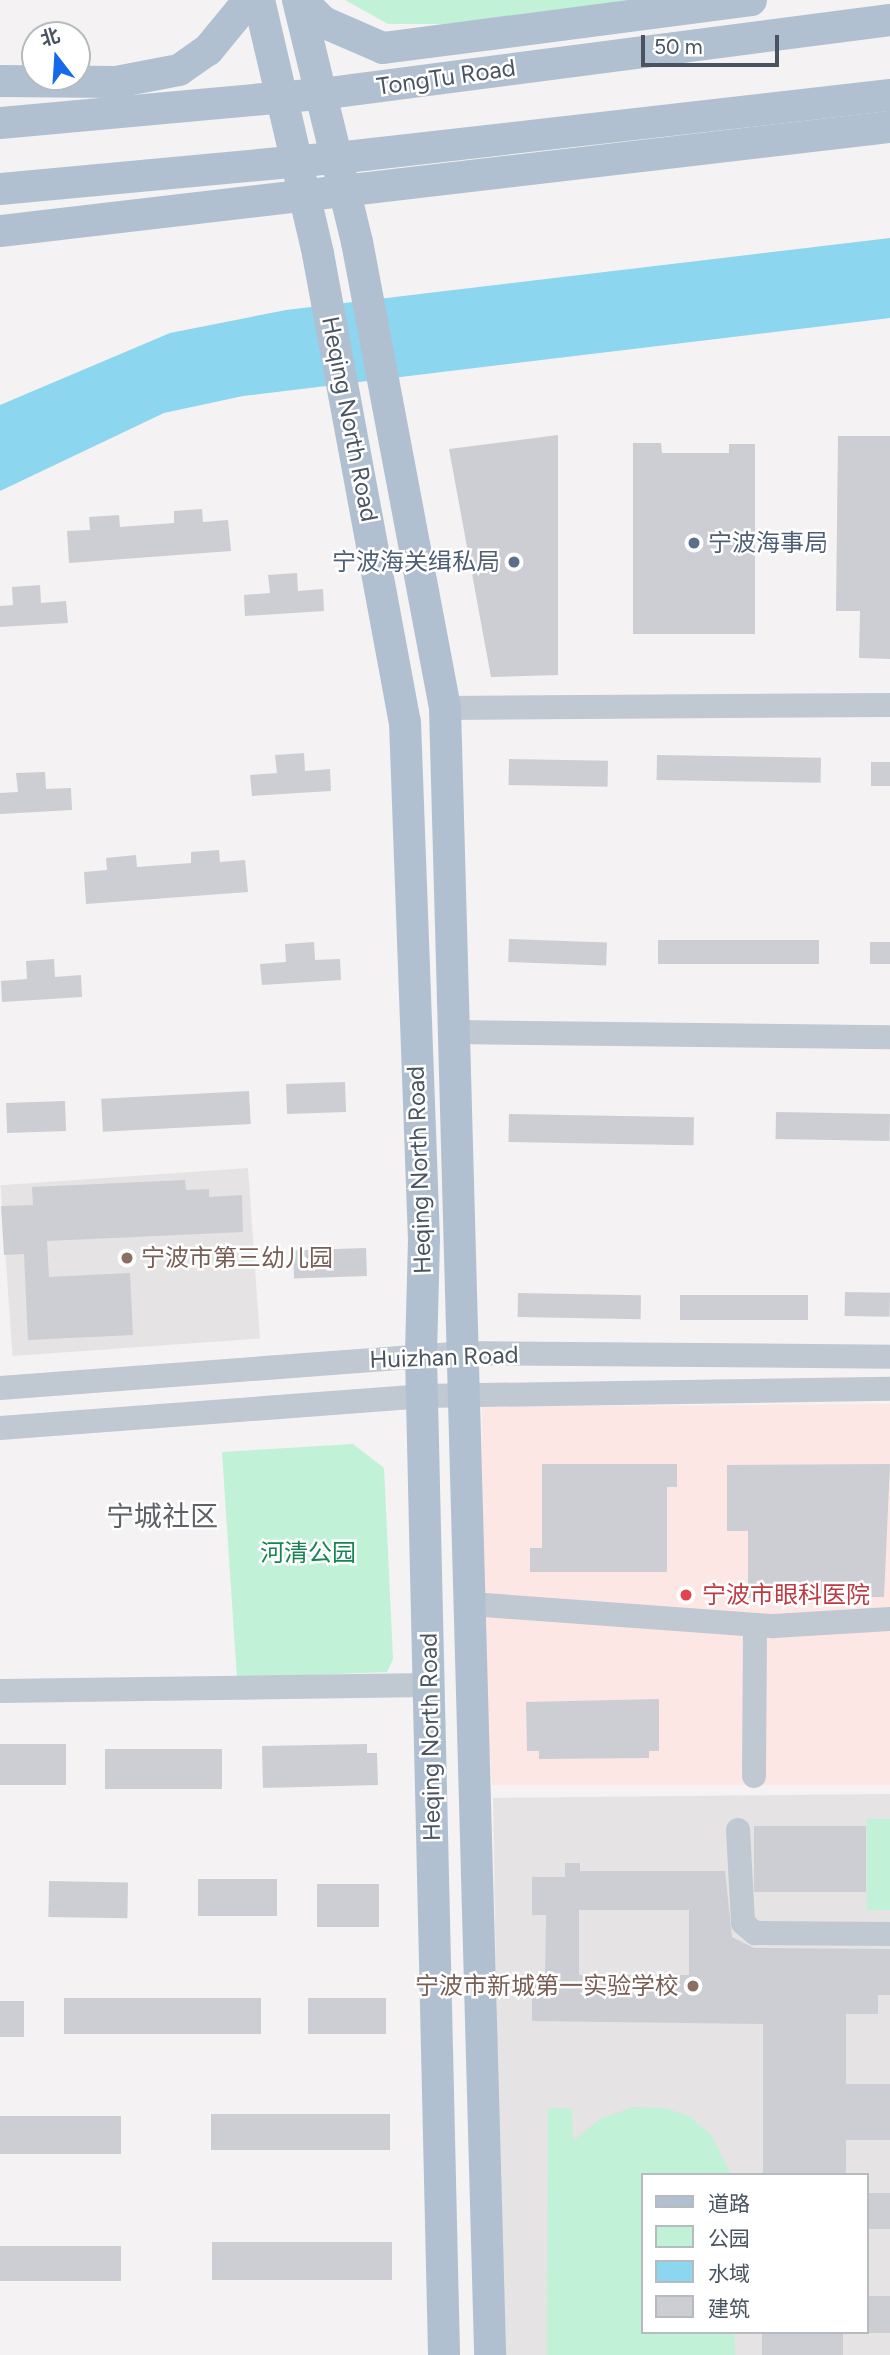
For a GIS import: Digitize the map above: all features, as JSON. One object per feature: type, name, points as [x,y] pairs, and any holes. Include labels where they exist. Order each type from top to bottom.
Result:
[{"type":"main road","points":[[0,81],[116,82],[179,70],[208,50],[249,0]]},
{"type":"main road","name":"Heqing North Road","points":[[259,0],[318,254],[346,393],[405,722],[424,1239],[421,1355],[444,2355]]},
{"type":"main road","points":[[300,0],[323,22],[383,48],[751,0]]},
{"type":"main road","points":[[300,0],[321,94]]},
{"type":"main road","name":"TongTu Road","points":[[0,123],[279,95],[321,94],[890,20]]},
{"type":"main road","name":"Heqing North Road","points":[[321,94],[357,242],[384,387],[417,538],[445,708],[466,1395],[490,2355]]},
{"type":"main road","points":[[0,189],[337,158],[890,96]]},
{"type":"main road","points":[[0,231],[345,193],[890,127]]},
{"type":"street","points":[[445,708],[890,705]]},
{"type":"street","points":[[456,1032],[890,1037]]},
{"type":"street","name":"Huizhan Road","points":[[0,1388],[464,1353],[890,1357]]},
{"type":"street","name":"Huizhan Road","points":[[0,1428],[422,1396],[890,1389]]},
{"type":"street","points":[[471,1604],[755,1625],[890,1619]]},
{"type":"street","points":[[754,1776],[755,1625]]},
{"type":"street","points":[[0,1691],[429,1685]]},
{"type":"street","points":[[738,1830],[743,1923],[755,1933],[890,1934]]},
{"type":"shaded area","name":"宁波市第三幼儿园","points":[[248,1168],[260,1339],[13,1356],[1,1185]]},
{"type":"shaded area","name":"宁波市眼科医院","points":[[890,1404],[890,1785],[492,1785],[483,1646],[482,1407]]},
{"type":"shaded area","name":"宁波市新城第一实验学校","points":[[890,1794],[890,2355],[502,2355],[493,1798]]},
{"type":"green space","points":[[345,0],[637,0],[444,24],[388,24]]},
{"type":"green space","name":"河清公园","points":[[353,1444],[384,1468],[393,1659],[387,1672],[237,1678],[222,1452]]},
{"type":"green space","points":[[867,1819],[890,1819],[890,1910],[867,1910]]},
{"type":"green space","points":[[633,2107],[665,2108],[689,2116],[711,2135],[730,2173],[642,2173],[642,2334],[734,2334],[735,2355],[547,2355],[548,2108],[572,2109],[573,2141],[600,2119]]},
{"type":"water","points":[[890,238],[890,318],[243,396],[164,413],[0,491],[0,405],[170,333],[286,310]]},
{"type":"building","name":"宁波海关缉私局","points":[[558,435],[558,675],[491,677],[449,449]]},
{"type":"building","points":[[838,436],[890,436],[890,659],[859,658],[860,611],[836,611]]},
{"type":"building","name":"宁波海事局","points":[[633,443],[661,443],[662,453],[729,453],[729,444],[755,444],[755,634],[633,634]]},
{"type":"building","points":[[202,509],[203,522],[228,520],[231,551],[69,563],[67,531],[90,530],[89,517],[119,515],[120,527],[174,523],[174,511]]},
{"type":"building","points":[[297,573],[298,591],[323,589],[324,611],[245,616],[244,595],[270,593],[268,575]]},
{"type":"building","points":[[40,585],[41,603],[66,601],[68,623],[0,627],[0,606],[13,605],[12,587]]},
{"type":"building","points":[[304,753],[305,771],[330,769],[331,791],[252,796],[250,775],[277,773],[275,755]]},
{"type":"building","points":[[657,755],[821,758],[821,783],[657,780]]},
{"type":"building","points":[[509,759],[608,761],[608,787],[509,785]]},
{"type":"building","points":[[871,762],[890,762],[890,786],[871,786]]},
{"type":"building","points":[[45,772],[46,789],[71,788],[72,810],[0,814],[0,793],[18,792],[16,773]]},
{"type":"building","points":[[219,850],[220,862],[245,860],[248,892],[86,904],[84,872],[107,870],[106,858],[136,855],[137,867],[191,863],[191,852]]},
{"type":"building","points":[[509,939],[607,942],[606,965],[508,962]]},
{"type":"building","points":[[658,940],[819,940],[819,964],[658,964]]},
{"type":"building","points":[[314,942],[315,960],[340,959],[341,980],[262,985],[260,964],[286,962],[285,944]]},
{"type":"building","points":[[870,942],[890,942],[890,964],[870,964]]},
{"type":"building","points":[[54,959],[55,977],[81,975],[82,997],[2,1002],[1,981],[27,979],[26,961]]},
{"type":"building","points":[[345,1082],[346,1112],[287,1114],[286,1084]]},
{"type":"building","points":[[249,1091],[251,1124],[103,1132],[101,1099]]},
{"type":"building","points":[[65,1101],[66,1131],[7,1133],[6,1103]]},
{"type":"building","points":[[776,1112],[890,1114],[890,1141],[776,1139]]},
{"type":"building","points":[[509,1114],[694,1117],[693,1145],[509,1142]]},
{"type":"building","points":[[185,1180],[186,1190],[209,1189],[209,1197],[242,1195],[243,1232],[47,1241],[49,1277],[130,1273],[133,1335],[28,1340],[24,1254],[4,1255],[1,1206],[33,1205],[32,1187]]},
{"type":"building","points":[[366,1248],[367,1276],[294,1279],[293,1251]]},
{"type":"building","points":[[845,1292],[890,1293],[890,1317],[845,1316]]},
{"type":"building","points":[[518,1293],[641,1295],[641,1319],[518,1317]]},
{"type":"building","points":[[680,1295],[808,1295],[808,1320],[680,1320]]},
{"type":"building","points":[[542,1464],[677,1464],[677,1487],[667,1487],[667,1572],[530,1572],[530,1548],[542,1548]]},
{"type":"building","points":[[890,1464],[884,1597],[748,1598],[748,1531],[727,1531],[727,1465]]},
{"type":"building","points":[[659,1699],[659,1751],[649,1751],[649,1758],[539,1759],[539,1751],[527,1751],[526,1702]]},
{"type":"building","points":[[0,1744],[66,1744],[66,1785],[0,1785]]},
{"type":"building","points":[[367,1744],[367,1753],[377,1753],[378,1785],[263,1788],[262,1746]]},
{"type":"building","points":[[105,1749],[222,1749],[222,1789],[105,1789]]},
{"type":"building","points":[[754,1826],[866,1826],[866,1892],[754,1892]]},
{"type":"building","points":[[565,1863],[580,1863],[580,1871],[725,1871],[732,1937],[754,1948],[890,1949],[890,1995],[878,1995],[878,2014],[846,2014],[846,2084],[890,2084],[890,2140],[846,2140],[846,2173],[763,2173],[763,2024],[532,2021],[532,1978],[545,1978],[546,1915],[532,1915],[532,1877],[565,1877]],"holes":[[[579,1910],[689,1910],[689,1975],[579,1975]]]},
{"type":"building","points":[[198,1879],[277,1879],[277,1916],[198,1916]]},
{"type":"building","points":[[49,1881],[128,1882],[127,1918],[48,1917]]},
{"type":"building","points":[[317,1884],[379,1884],[379,1927],[317,1927]]},
{"type":"building","points":[[64,1998],[261,1998],[261,2034],[64,2034]]},
{"type":"building","points":[[308,1998],[386,1998],[386,2034],[308,2034]]},
{"type":"building","points":[[0,2001],[24,2001],[24,2037],[0,2037]]},
{"type":"building","points":[[211,2114],[390,2114],[390,2150],[211,2150]]},
{"type":"building","points":[[0,2116],[121,2116],[121,2154],[0,2154]]},
{"type":"building","points":[[869,2193],[890,2193],[890,2229],[869,2229]]},
{"type":"building","points":[[212,2242],[392,2242],[392,2280],[212,2280]]},
{"type":"building","points":[[0,2246],[121,2246],[121,2281],[0,2281]]},
{"type":"building","points":[[869,2296],[890,2296],[890,2333],[869,2333]]},
{"type":"building","points":[[762,2334],[843,2334],[843,2355],[762,2355]]},
{"type":"place","name":"宁波海事局","points":[[694,543]]},
{"type":"place","name":"宁波海关缉私局","points":[[514,562]]},
{"type":"place","name":"宁波市第三幼儿园","points":[[127,1258]]},
{"type":"place","name":"宁波市眼科医院","points":[[686,1595]]},
{"type":"place","name":"宁波市新城第一实验学校","points":[[693,1986]]},
{"type":"district","name":"宁城社区","points":[[162,1516]]}]
